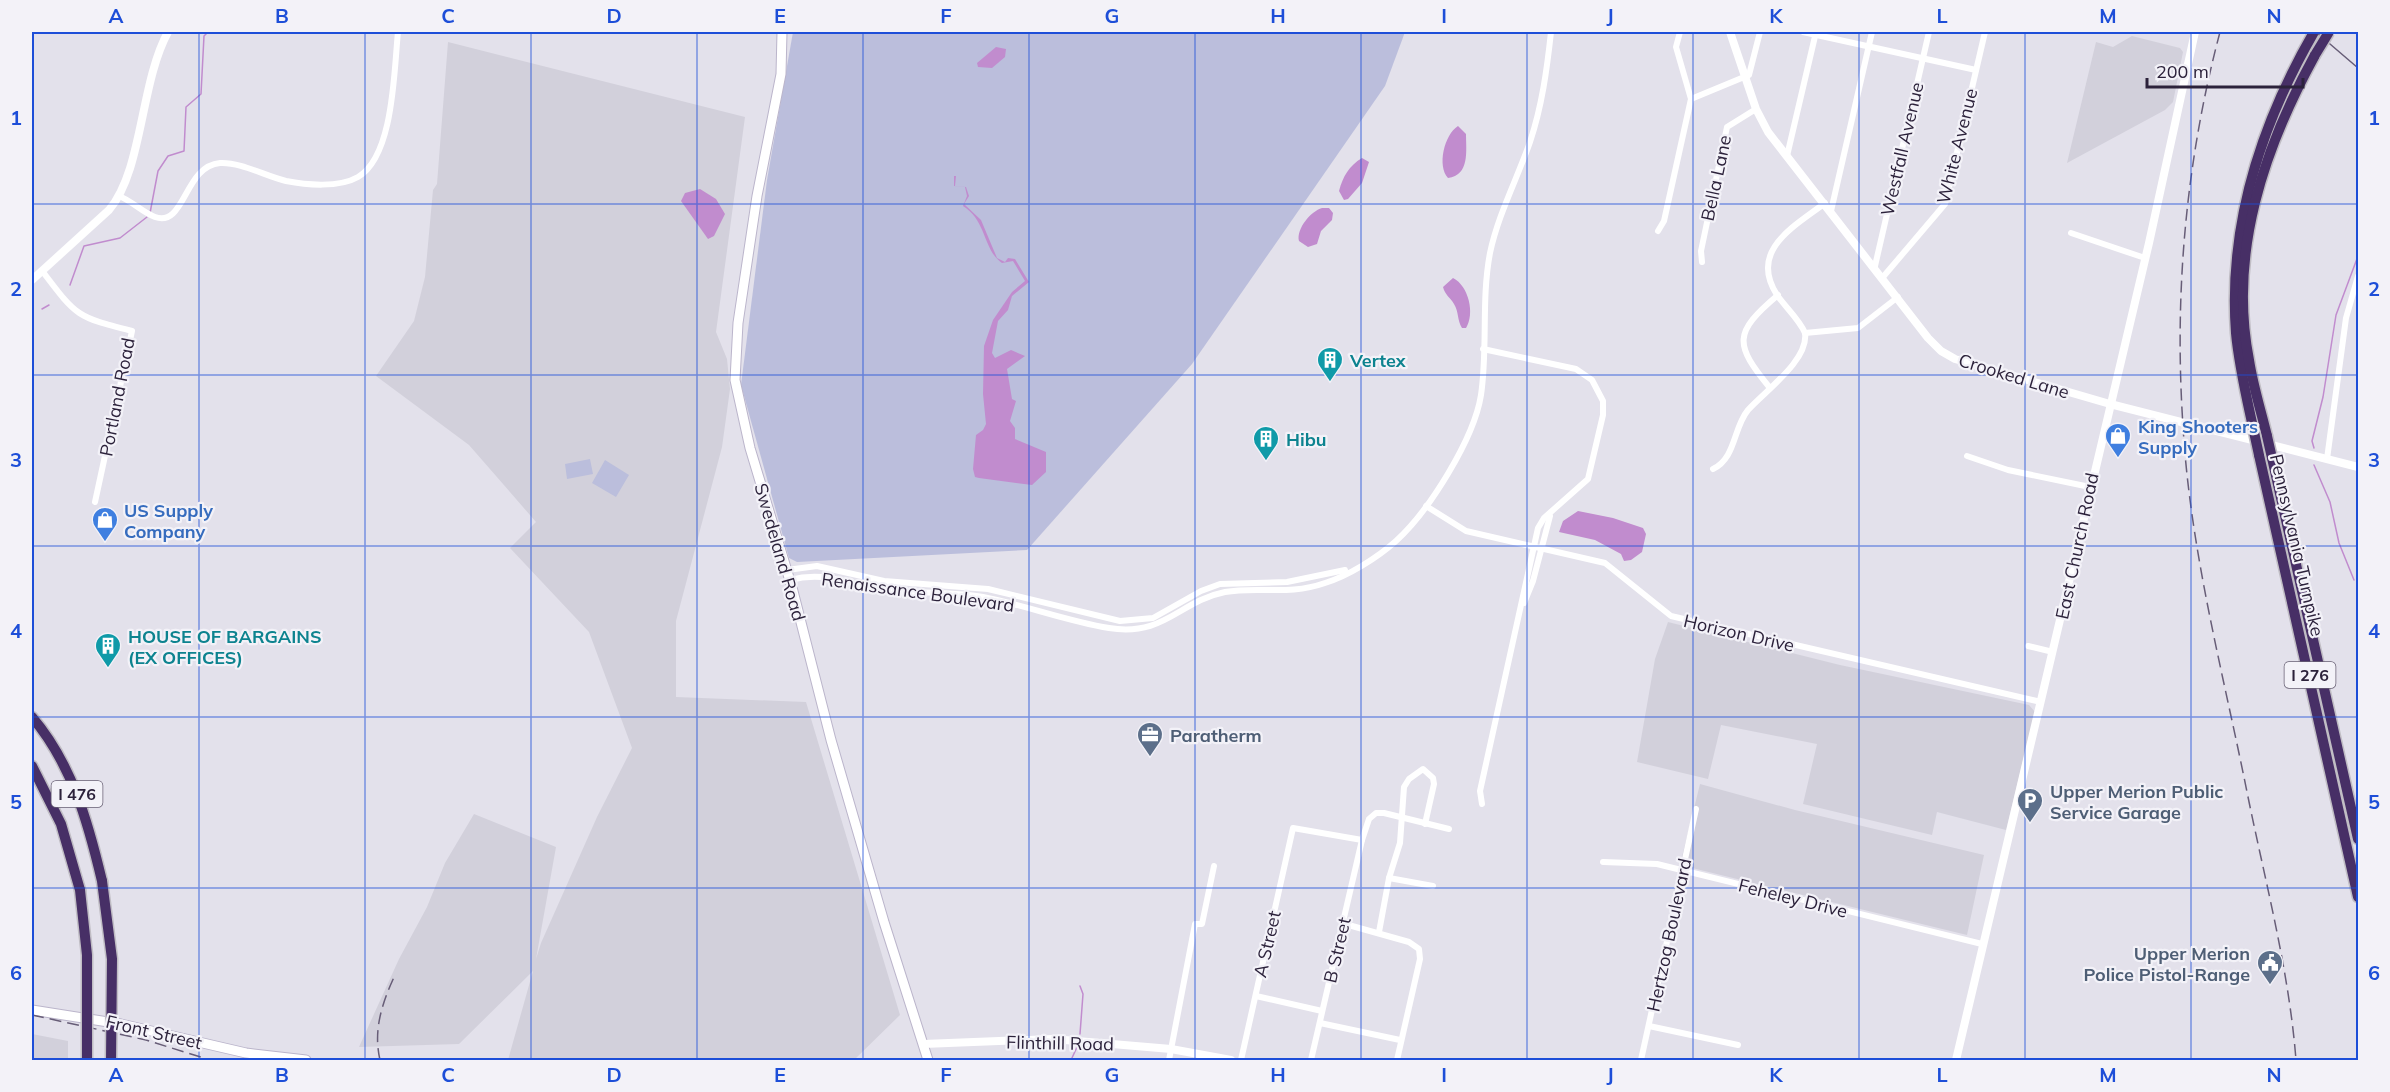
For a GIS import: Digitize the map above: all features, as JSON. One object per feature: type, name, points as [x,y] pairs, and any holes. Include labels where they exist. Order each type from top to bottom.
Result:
[{"type":"highway","name":"Pennsylvania Turnpike","points":[[2314,32],[2279,99],[2260,145],[2247,192],[2238,243],[2236,334],[2254,432],[2358,897]]},
{"type":"highway","name":"Pennsylvania Turnpike","points":[[2329,32],[2291,98],[2272,142],[2252,213],[2245,252],[2243,287],[2248,359],[2358,839]]},
{"type":"highway","name":"I 476","points":[[32,717],[52,745],[81,802],[102,881],[112,959],[111,1060]]},
{"type":"highway","name":"I 476","points":[[32,766],[61,824],[80,890],[87,955],[87,1060]]},
{"type":"main road","name":"Swedeland Road","points":[[782,32],[781,74],[754,218],[738,324],[734,367],[737,394],[750,448],[790,580],[831,740],[884,922],[928,1060]]},
{"type":"main road","name":"Front Street","points":[[32,1010],[121,1024],[275,1057],[306,1060]]},
{"type":"street","points":[[120,196],[154,216],[169,216],[175,212],[197,174],[204,168],[221,163],[286,181],[313,185],[357,177],[374,160],[390,115],[398,32]]},
{"type":"street","name":"Renaissance Boulevard","points":[[790,580],[820,576],[883,590],[986,598],[1097,626],[1129,630],[1160,624],[1218,594],[1299,590],[1328,582],[1355,568],[1396,541],[1426,506],[1461,451],[1475,421],[1482,392],[1485,288],[1490,251],[1538,116],[1551,32]]},
{"type":"street","points":[[1658,231],[1664,221],[1691,99],[1676,47],[1680,32]]},
{"type":"street","name":"Crooked Lane","points":[[1730,32],[1756,109],[1768,132],[1875,266],[1928,338],[1948,355],[2110,404],[2358,467]]},
{"type":"street","points":[[1691,99],[1745,79],[1750,75],[1760,32]]},
{"type":"street","points":[[1803,32],[1816,33],[1976,70]]},
{"type":"street","points":[[1831,211],[1872,32]]},
{"type":"street","name":"Westfall Avenue","points":[[1875,266],[1929,32]]},
{"type":"street","name":"White Avenue","points":[[1883,277],[1943,208],[1985,32]]},
{"type":"street","name":"East Church Road","points":[[1956,1060],[1982,944],[2054,652],[2195,32]]},
{"type":"street","points":[[32,280],[110,210],[120,196],[126,181],[145,99],[166,33]]},
{"type":"street","points":[[1787,156],[1816,33]]},
{"type":"street","name":"Bella Lane","points":[[1702,262],[1701,251],[1728,127],[1756,109]]},
{"type":"street","points":[[1713,469],[1727,457],[1744,416],[1799,357],[1806,344],[1805,333],[1778,296],[1769,271],[1774,247],[1784,233],[1825,203]]},
{"type":"street","points":[[2071,233],[2145,258]]},
{"type":"street","name":"Portland Road","points":[[42,272],[68,305],[82,316],[132,331],[95,502]]},
{"type":"street","points":[[2327,459],[2346,318],[2358,276]]},
{"type":"street","points":[[1770,388],[1750,363],[1743,342],[1751,318],[1778,296]]},
{"type":"street","points":[[1805,333],[1858,328],[1898,297]]},
{"type":"street","points":[[1482,804],[1481,786],[1540,524],[1589,476],[1603,415],[1600,392],[1592,380],[1576,369],[1483,349]]},
{"type":"street","points":[[1967,456],[2008,470],[2090,487]]},
{"type":"street","name":"Horizon Drive","points":[[1426,506],[1466,531],[1605,563],[1671,616],[2041,702]]},
{"type":"street","points":[[1519,614],[1531,588],[1551,512]]},
{"type":"street","name":"Renaissance Boulevard","points":[[787,570],[818,566],[884,581],[988,589],[1099,617],[1129,621],[1153,618],[1201,591],[1220,584],[1287,582],[1355,568]]},
{"type":"street","points":[[2028,646],[2054,652]]},
{"type":"street","points":[[1379,932],[1389,878],[1400,843],[1404,787],[1409,778],[1423,769],[1433,778],[1434,784],[1425,824]]},
{"type":"street","name":"Hertzog Boulevard","points":[[1641,1060],[1696,809]]},
{"type":"street","name":"B Street","points":[[1311,1060],[1362,840],[1370,819],[1376,813],[1401,817]]},
{"type":"street","points":[[1401,817],[1449,829]]},
{"type":"street","name":"A Street","points":[[1241,1060],[1293,828],[1362,840]]},
{"type":"street","name":"Feheley Drive","points":[[1603,862],[1644,862],[1982,944]]},
{"type":"street","points":[[1168,1060],[1195,924],[1202,924],[1214,866]]},
{"type":"street","points":[[1389,878],[1432,886]]},
{"type":"street","points":[[1352,926],[1409,942],[1419,949],[1420,959],[1397,1060]]},
{"type":"street","points":[[1256,996],[1322,1011]]},
{"type":"street","points":[[1320,1023],[1400,1040]]},
{"type":"street","points":[[1649,1026],[1738,1045]]},
{"type":"street","name":"Flinthill Road","points":[[923,1044],[1053,1039],[1172,1049],[1231,1060]]},
{"type":"shaded area","points":[[793,32],[1405,32],[1385,86],[1192,364],[1027,550],[797,562],[789,558],[741,385],[767,180]]},
{"type":"shaded area","points":[[2132,36],[2180,48],[2183,52],[2173,102],[2165,110],[2067,163],[2096,42],[2113,47]]},
{"type":"shaded area","points":[[448,42],[745,117],[716,332],[727,359],[730,389],[722,447],[676,621],[676,697],[806,702],[900,1015],[854,1060],[508,1060],[533,971],[459,1044],[359,1047],[399,959],[427,907],[445,863],[474,814],[556,847],[536,959],[597,817],[632,748],[589,632],[510,548],[536,522],[469,445],[376,376],[414,321],[425,277],[433,190],[437,184]]},
{"type":"shaded area","points":[[996,47],[1006,49],[1005,57],[992,68],[978,67],[977,63]]},
{"type":"shaded area","points":[[1458,126],[1466,134],[1465,161],[1460,172],[1448,178],[1443,166],[1444,151],[1449,136]]},
{"type":"shaded area","points":[[1362,158],[1369,162],[1362,183],[1348,199],[1344,200],[1339,191],[1342,181],[1350,168]]},
{"type":"shaded area","points":[[954,176],[956,176],[955,186],[966,187],[969,196],[964,204],[981,220],[997,258],[991,251],[977,219],[963,206],[967,196],[965,187],[954,186]]},
{"type":"shaded area","points":[[700,189],[716,199],[725,214],[714,236],[708,239],[681,201],[685,193]]},
{"type":"shaded area","points":[[1322,208],[1329,208],[1333,213],[1332,220],[1321,231],[1317,244],[1308,247],[1299,241],[1300,231],[1309,217]]},
{"type":"shaded area","points":[[997,258],[1005,262],[1008,258],[1015,259],[1029,282],[1012,296],[1008,310],[998,321],[992,353],[995,358],[1011,350],[1025,356],[1007,369],[1012,399],[1016,401],[1010,421],[1015,428],[1015,439],[1046,452],[1046,472],[1032,485],[975,477],[973,469],[976,435],[983,430],[986,424],[983,394],[984,346],[993,320],[1012,292],[1025,281],[1013,261],[1002,263]]},
{"type":"shaded area","points":[[1453,278],[1463,287],[1469,301],[1470,315],[1466,328],[1462,328],[1456,307],[1443,287]]},
{"type":"shaded area","points":[[590,459],[593,474],[567,479],[565,464]]},
{"type":"shaded area","points":[[605,460],[629,475],[616,497],[592,483]]},
{"type":"shaded area","points":[[1578,511],[1613,518],[1643,528],[1646,534],[1642,552],[1631,560],[1624,561],[1621,554],[1595,540],[1559,532],[1563,521]]},
{"type":"shaded area","points":[[1668,622],[1840,665],[2029,705],[2035,712],[2006,830],[1937,812],[1932,835],[1803,804],[1817,744],[1721,725],[1708,779],[1637,762],[1655,659]]},
{"type":"shaded area","points":[[1700,784],[1795,810],[1984,855],[1967,935],[1680,865]]},
{"type":"shaded area","points":[[32,1034],[68,1041],[68,1060],[32,1060]]},
{"type":"waterway","points":[[150,213],[158,171],[168,156],[184,151],[186,107],[201,94],[204,36],[208,32]]},
{"type":"waterway","points":[[70,285],[84,246],[120,238],[147,217]]},
{"type":"waterway","points":[[2314,448],[2312,441],[2323,397],[2336,315],[2358,256]]},
{"type":"waterway","points":[[42,309],[49,305]]},
{"type":"waterway","points":[[2314,465],[2330,502],[2339,543],[2354,580]]},
{"type":"waterway","points":[[1080,986],[1083,994],[1080,1034]]},
{"type":"waterway","points":[[1071,1060],[1078,1045]]},
{"type":"tram line","points":[[2316,32],[2358,68]]},
{"type":"railway","points":[[2220,32],[2199,129],[2185,227],[2180,326],[2183,426],[2200,565],[2282,959],[2296,1060]]},
{"type":"railway","points":[[380,1060],[378,1027],[386,996],[395,975]]},
{"type":"railway","points":[[32,1015],[146,1040],[210,1060]]},
{"type":"place","name":"Vertex","points":[[1330,383]]},
{"type":"place","name":"King Shooters Supply","points":[[2118,459]]},
{"type":"place","name":"Hibu","points":[[1266,462]]},
{"type":"place","name":"US Supply Company","points":[[105,543]]},
{"type":"place","name":"HOUSE OF BARGAINS (EX OFFICES)","points":[[108,669]]},
{"type":"place","name":"Paratherm","points":[[1150,758]]},
{"type":"place","name":"Upper Merion Public Service Garage","points":[[2030,824]]},
{"type":"place","name":"Upper Merion Police Pistol-Range","points":[[2270,986]]}]
